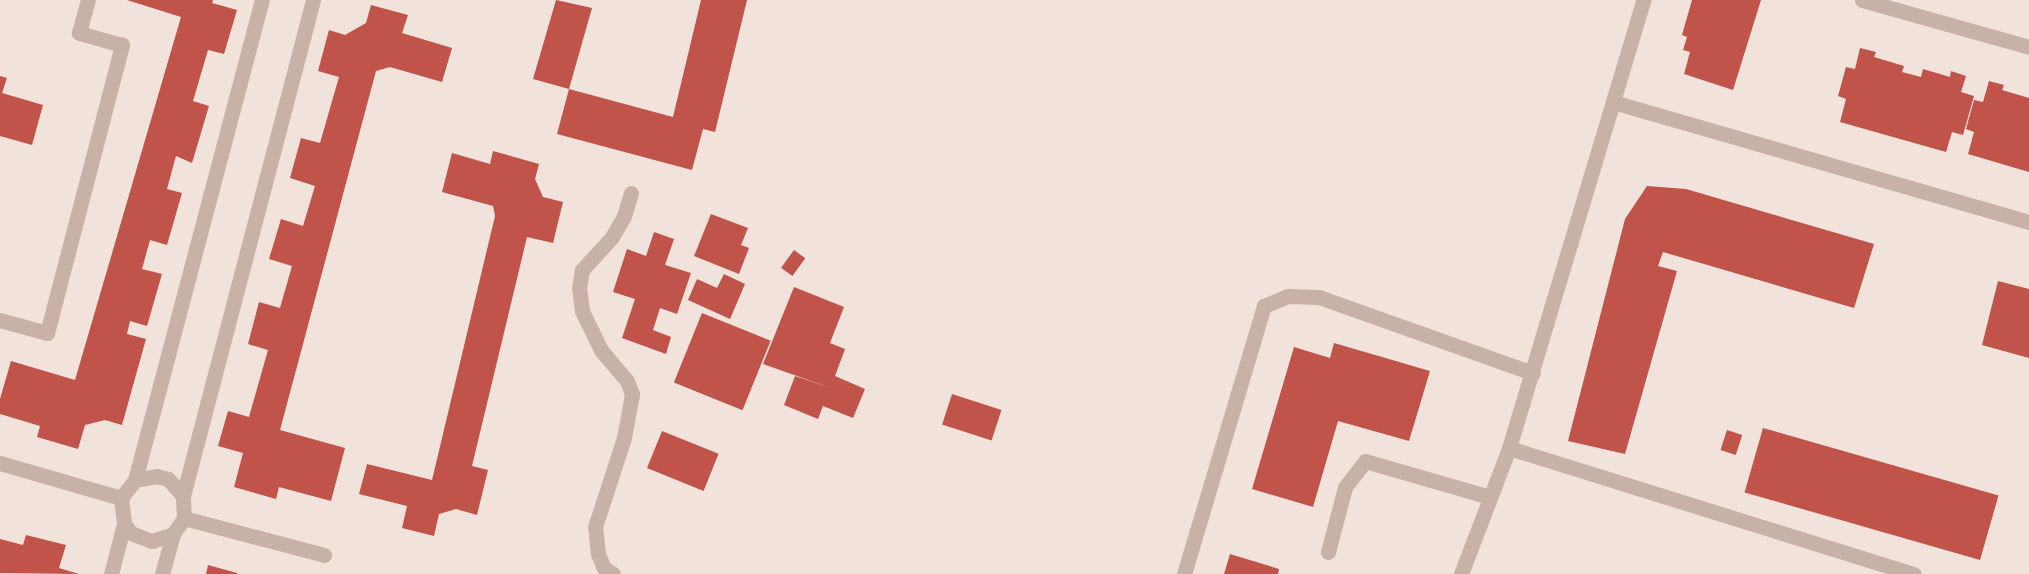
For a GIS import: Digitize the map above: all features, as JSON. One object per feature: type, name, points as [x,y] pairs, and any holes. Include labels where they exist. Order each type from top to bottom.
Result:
[{"type":"street","points":[[0,321],[47,333],[122,45],[79,33],[87,0]]},
{"type":"street","points":[[111,574],[124,524],[122,498],[135,480],[262,0]]},
{"type":"street","points":[[162,574],[174,534],[184,518],[183,496],[313,0]]},
{"type":"street","points":[[1461,574],[1509,448],[1533,373],[1644,0]]},
{"type":"street","points":[[1862,0],[2029,47]]},
{"type":"street","points":[[1613,102],[2029,222]]},
{"type":"street","points":[[606,572],[595,528],[627,428],[632,394],[627,381],[601,350],[582,311],[579,288],[582,270],[612,237],[624,216],[631,193]]},
{"type":"street","points":[[1184,574],[1264,306],[1287,296],[1319,297],[1533,373]]},
{"type":"street","points":[[1509,448],[1914,574]]},
{"type":"street","points":[[1328,552],[1345,487],[1365,462],[1490,497]]},
{"type":"street","points":[[0,463],[122,498]]},
{"type":"street","points":[[135,480],[157,476],[168,479],[183,496]]},
{"type":"street","points":[[184,518],[324,555]]},
{"type":"street","points":[[124,524],[141,539],[163,540],[174,534]]},
{"type":"building","points":[[127,0],[213,0],[212,3],[237,10],[224,54],[208,50],[193,101],[209,106],[192,163],[176,156],[167,189],[182,193],[167,245],[150,240],[142,269],[162,274],[147,326],[130,321],[127,334],[146,339],[122,425],[105,420],[85,425],[78,449],[37,437],[40,426],[0,414],[0,399],[11,361],[75,380],[181,17]]},
{"type":"building","points":[[556,0],[592,8],[569,89],[533,79]]},
{"type":"building","points":[[701,0],[747,0],[715,132],[703,129],[692,170],[557,134],[569,89],[673,117]]},
{"type":"building","points":[[1692,0],[1761,0],[1733,90],[1684,74],[1690,52],[1683,50],[1687,37],[1682,35]]},
{"type":"building","points":[[371,5],[408,15],[402,33],[452,48],[442,82],[390,67],[376,71],[280,430],[345,448],[331,501],[279,487],[276,499],[234,487],[243,453],[218,446],[228,411],[249,417],[268,350],[248,344],[259,302],[280,308],[292,266],[269,259],[281,219],[303,226],[315,186],[290,178],[301,138],[320,143],[339,77],[318,71],[329,30],[345,35],[366,23]]},
{"type":"building","points":[[1860,48],[1876,52],[1874,57],[1904,66],[1902,72],[1921,77],[1923,69],[1950,77],[1951,71],[1966,76],[1961,92],[1974,96],[1963,135],[1952,132],[1946,152],[1840,122],[1846,99],[1838,96],[1846,67],[1855,69]]},
{"type":"building","points":[[0,76],[7,78],[2,93],[43,105],[32,145],[0,136]]},
{"type":"building","points":[[1989,81],[2004,85],[2002,90],[2029,98],[2029,172],[1968,154],[1974,132],[1966,129],[1974,100],[1983,102]]},
{"type":"building","points":[[493,151],[539,164],[535,179],[543,197],[563,202],[553,243],[527,237],[472,466],[488,470],[477,515],[456,509],[439,514],[434,536],[402,528],[407,506],[359,494],[367,464],[432,480],[495,216],[493,206],[442,192],[452,153],[490,164]]},
{"type":"building","points":[[1647,186],[1686,189],[1874,244],[1854,308],[1663,252],[1658,266],[1677,271],[1625,454],[1568,441],[1625,219]]},
{"type":"building","points":[[711,214],[748,228],[741,245],[749,248],[739,274],[694,256]]},
{"type":"building","points":[[654,232],[674,239],[665,265],[691,273],[677,314],[660,308],[653,330],[671,337],[666,354],[622,338],[635,299],[613,292],[627,249],[646,256]]},
{"type":"building","points":[[794,250],[805,258],[792,276],[781,268]]},
{"type":"building","points":[[724,274],[745,284],[730,319],[688,300],[697,279],[717,288]]},
{"type":"building","points":[[1998,281],[2029,289],[2029,358],[1982,345]]},
{"type":"building","points":[[794,287],[844,307],[830,343],[845,349],[835,376],[865,389],[853,418],[823,406],[818,419],[784,405],[795,376],[831,388],[763,364]]},
{"type":"building","points":[[702,313],[771,341],[743,410],[674,383]]},
{"type":"building","points":[[1334,343],[1430,371],[1409,441],[1338,421],[1313,507],[1252,489],[1294,347],[1330,358]]},
{"type":"building","points":[[952,394],[1001,410],[992,441],[942,424]]},
{"type":"building","points":[[1763,428],[1999,496],[1980,560],[1745,492]]},
{"type":"building","points":[[1727,430],[1742,435],[1736,455],[1721,450]]},
{"type":"building","points":[[662,431],[719,454],[704,491],[647,468]]},
{"type":"building","points":[[26,535],[66,545],[59,568],[79,574],[0,573],[0,539],[23,545]]},
{"type":"building","points":[[1230,554],[1279,569],[1278,574],[1224,574]]},
{"type":"building","points":[[208,565],[237,573],[237,574],[206,574]]}]
